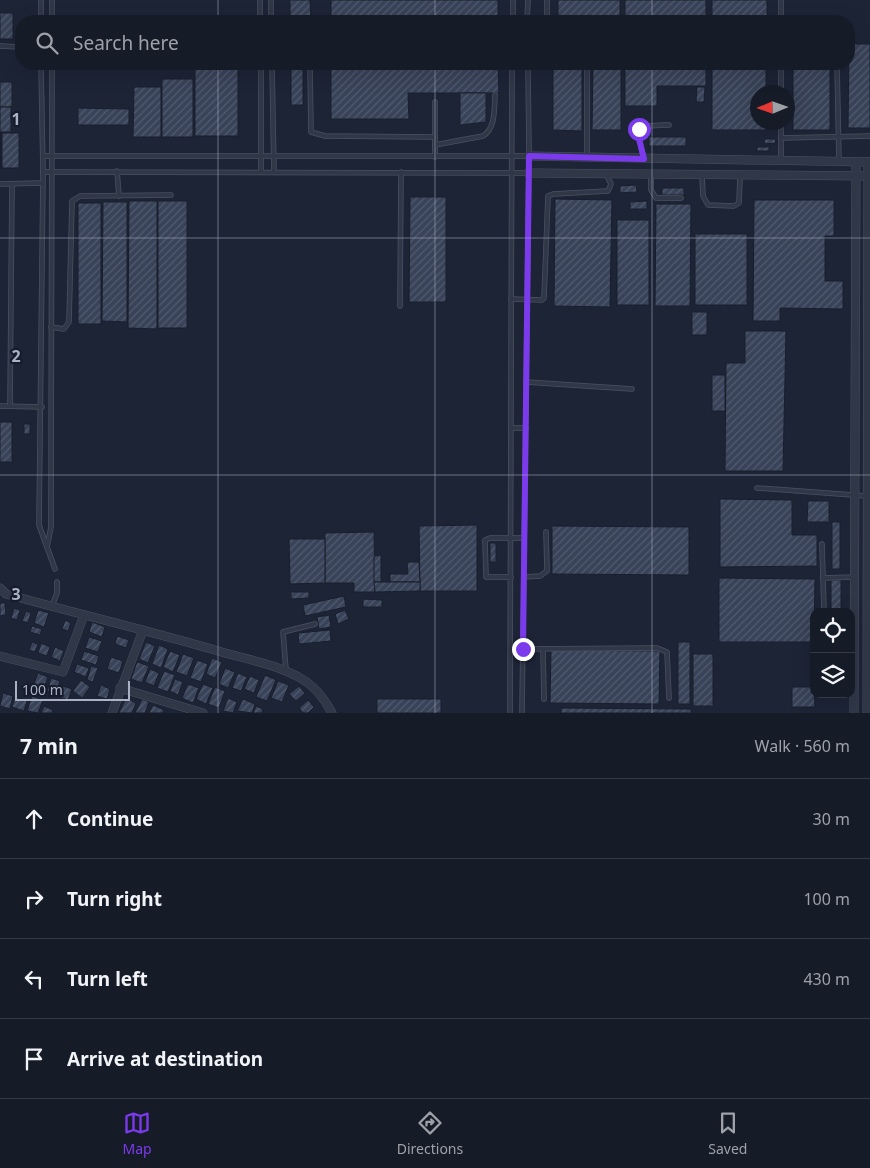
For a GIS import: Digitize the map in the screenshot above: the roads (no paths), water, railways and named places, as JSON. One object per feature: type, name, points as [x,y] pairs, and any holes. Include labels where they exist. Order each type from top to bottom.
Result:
[{"type":"street","points":[[529,156],[869,162],[869,597],[867,713]]},
{"type":"street","points":[[854,713],[855,577],[853,495],[856,162]]},
{"type":"street","points":[[528,173],[607,176],[869,176]]},
{"type":"street","points":[[0,588],[6,594],[143,630],[286,672],[302,679],[313,688],[324,699],[332,713]]},
{"type":"street","points":[[854,598],[869,597]]},
{"type":"street","points":[[0,656],[63,672],[84,615]]},
{"type":"street","points":[[112,713],[143,630]]},
{"type":"street","points":[[120,688],[203,713]]},
{"type":"lane","points":[[41,0],[41,15]]},
{"type":"lane","points":[[52,0],[52,15]]},
{"type":"lane","points":[[260,0],[260,15]]},
{"type":"lane","points":[[271,0],[271,15]]},
{"type":"lane","points":[[513,0],[513,15]]},
{"type":"lane","points":[[528,0],[528,15]]},
{"type":"lane","points":[[547,0],[547,15]]},
{"type":"lane","points":[[781,0],[781,15]]},
{"type":"lane","points":[[0,46],[15,47]]},
{"type":"lane","points":[[42,70],[42,407],[39,525],[55,569]]},
{"type":"lane","points":[[47,548],[52,527],[52,70]]},
{"type":"lane","points":[[261,70],[261,172]]},
{"type":"lane","points":[[272,70],[274,172]]},
{"type":"lane","points":[[310,70],[311,132],[325,136],[435,137]]},
{"type":"lane","points":[[510,713],[512,70]]},
{"type":"lane","points":[[522,713],[528,299],[528,70]]},
{"type":"lane","points":[[587,70],[587,158]]},
{"type":"lane","points":[[781,70],[781,85]]},
{"type":"lane","points":[[837,70],[839,162]]},
{"type":"lane","points":[[435,145],[483,136],[489,132],[492,125],[495,95]]},
{"type":"lane","points":[[434,102],[435,157]]},
{"type":"lane","points":[[644,159],[638,135],[639,129],[642,126],[669,125]]},
{"type":"lane","points":[[781,130],[781,161]]},
{"type":"lane","points":[[781,138],[870,136]]},
{"type":"lane","points":[[43,156],[529,156]]},
{"type":"lane","points":[[117,171],[119,196]]},
{"type":"lane","points":[[43,172],[528,173]]},
{"type":"lane","points":[[400,306],[401,172]]},
{"type":"lane","points":[[511,298],[542,300],[544,298],[548,196],[553,194],[608,191],[611,184],[607,176]]},
{"type":"lane","points":[[651,176],[651,190],[656,198],[681,198]]},
{"type":"lane","points":[[702,176],[703,196],[708,205],[734,206],[738,203],[740,176]]},
{"type":"lane","points":[[0,184],[42,183]]},
{"type":"lane","points":[[10,406],[12,184]]},
{"type":"lane","points":[[51,327],[64,329],[69,322],[71,204],[80,196],[171,195]]},
{"type":"lane","points":[[855,329],[869,328]]},
{"type":"lane","points":[[526,382],[632,389]]},
{"type":"lane","points":[[0,406],[42,407]]},
{"type":"lane","points":[[510,428],[526,428]]},
{"type":"lane","points":[[757,488],[869,496]]},
{"type":"lane","points":[[524,577],[540,576],[547,571],[546,532]]},
{"type":"lane","points":[[511,578],[486,577],[484,540],[490,538],[524,538]]},
{"type":"lane","points":[[822,544],[824,608]]},
{"type":"lane","points":[[823,578],[855,577]]},
{"type":"lane","points":[[52,607],[57,594],[57,582]]},
{"type":"lane","points":[[286,672],[283,632],[315,624]]},
{"type":"lane","points":[[523,649],[657,648],[667,652],[669,698]]},
{"type":"lane","points":[[543,649],[544,699]]}]
